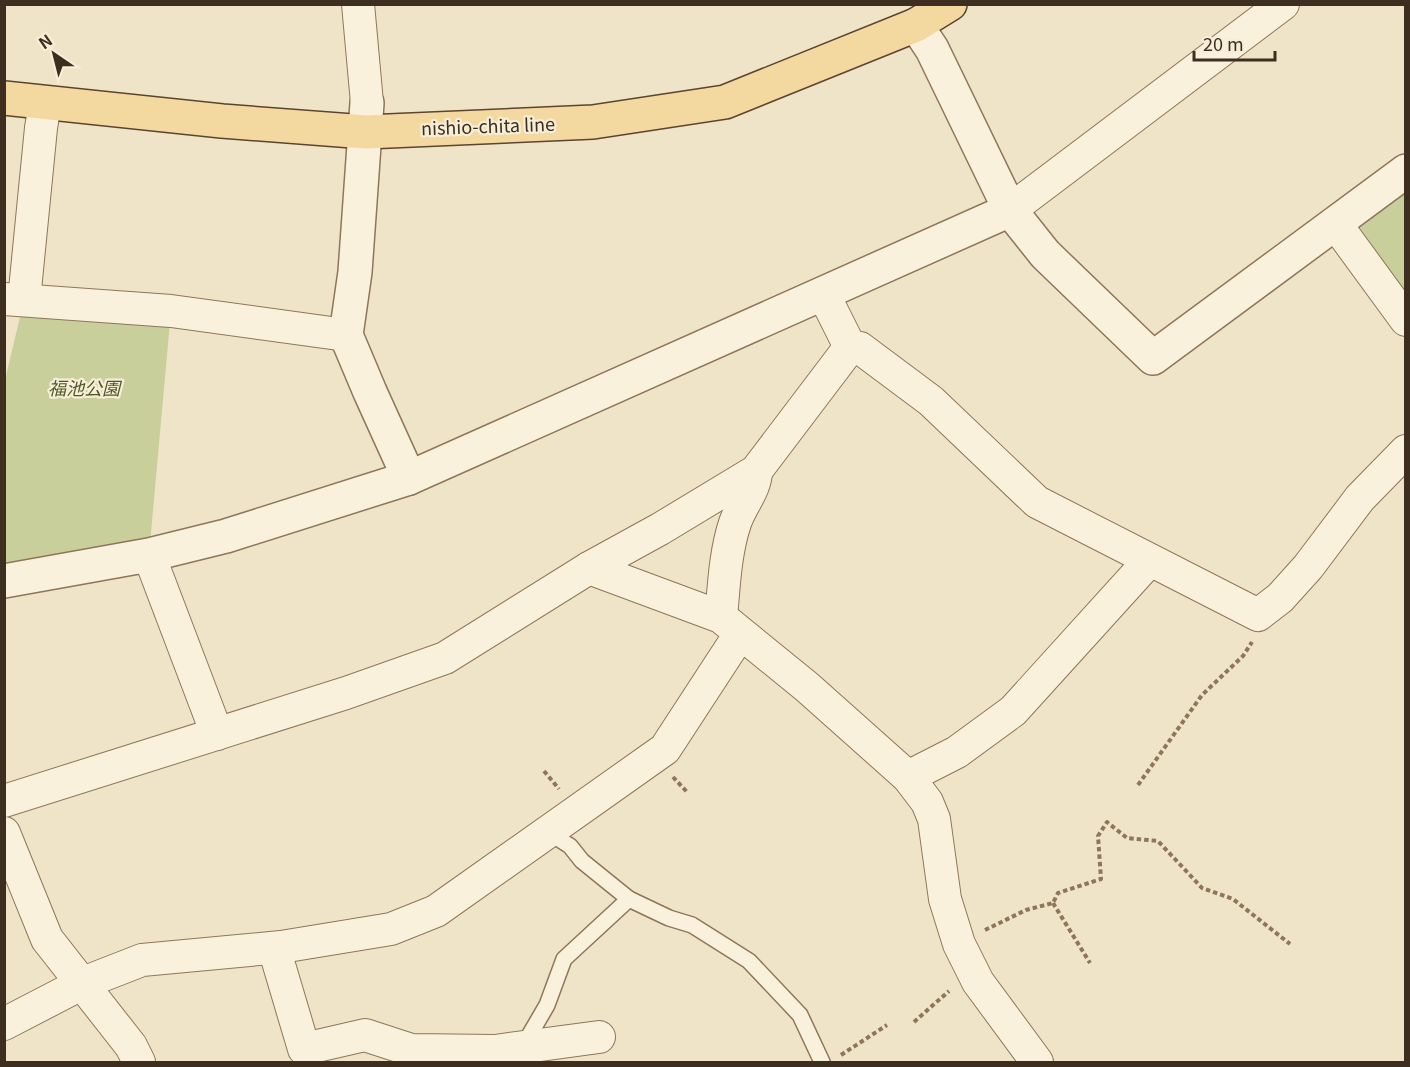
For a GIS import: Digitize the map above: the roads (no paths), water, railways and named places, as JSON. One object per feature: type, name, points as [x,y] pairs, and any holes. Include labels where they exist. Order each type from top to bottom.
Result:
[{"type":"main road","name":"nishio-chita line","points":[[4,98],[222,122],[367,118],[593,123],[725,102],[914,15],[950,4]]},
{"type":"street","points":[[358,4],[367,118],[356,272],[346,335],[409,478]]},
{"type":"street","points":[[4,581],[149,555],[226,536],[409,478],[1010,210],[1283,4]]},
{"type":"street","points":[[914,15],[1010,210],[1045,254],[1153,358],[1406,171]]},
{"type":"street","points":[[45,103],[14,299],[171,311],[346,335]]},
{"type":"street","points":[[1335,223],[1406,320]]},
{"type":"street","points":[[823,293],[850,347]]},
{"type":"street","points":[[4,801],[346,693],[445,658],[589,568],[756,471],[850,347]]},
{"type":"street","points":[[850,347],[860,348],[931,401],[1037,502],[1257,615],[1287,590],[1308,567],[1360,498],[1406,451]]},
{"type":"street","points":[[4,1024],[83,983],[142,960],[274,948],[391,929],[436,911],[665,749],[731,626],[726,566],[735,523],[756,480],[756,471]]},
{"type":"street","points":[[149,555],[217,734]]},
{"type":"street","points":[[908,777],[957,752],[1013,711],[1149,561]]},
{"type":"street","points":[[589,568],[731,626],[807,687],[908,777],[927,802],[934,819],[945,899],[958,944],[974,973],[1037,1062]]},
{"type":"street","points":[[4,833],[47,939],[83,983],[130,1046],[139,1062]]},
{"type":"street","points":[[274,948],[304,1049],[365,1035],[411,1050],[495,1051],[521,1055],[599,1037]]},
{"type":"lane","points":[[552,830],[559,839],[570,846],[582,861],[629,899],[669,918],[692,925],[749,961],[800,1015],[822,1062]]},
{"type":"lane","points":[[521,1055],[547,1005],[564,959],[629,899]]},
{"type":"park label","name":"福池公園","points":[[84,389]]}]
